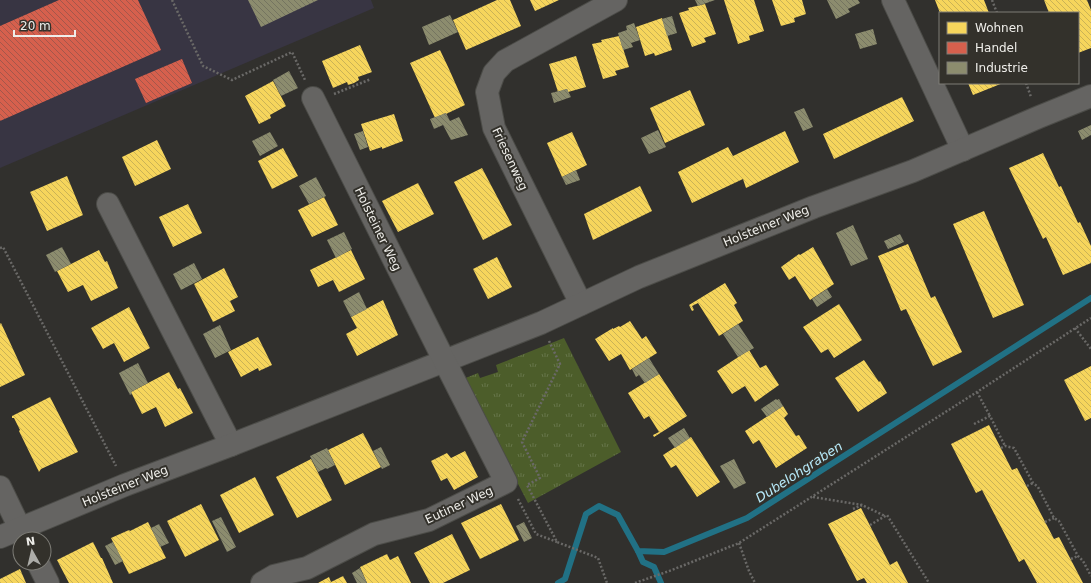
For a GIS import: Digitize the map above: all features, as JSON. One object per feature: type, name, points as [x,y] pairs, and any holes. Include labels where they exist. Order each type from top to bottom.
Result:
[{"type":"street","name":"Friesenweg","points":[[581,304],[494,128],[487,92],[494,73],[505,61],[616,0]]},
{"type":"street","points":[[893,0],[963,150]]},
{"type":"street","name":"Holsteiner Weg","points":[[29,531],[125,485],[231,445],[541,322],[639,278],[821,204],[913,171],[1091,96]]},
{"type":"street","name":"Holsteiner Weg","points":[[314,100],[444,360]]},
{"type":"street","points":[[108,204],[231,445]]},
{"type":"street","name":"Eutiner Weg","points":[[262,583],[274,576],[307,568],[374,534],[429,520],[506,482],[444,360]]},
{"type":"street","points":[[0,488],[22,531]]},
{"type":"street","name":"Holsteiner Weg","points":[[0,537],[12,535]]},
{"type":"street","points":[[42,571],[48,583]]},
{"type":"path","points":[[172,0],[202,66],[232,80],[292,52],[314,100],[371,79]]},
{"type":"path","points":[[992,0],[997,12]]},
{"type":"path","points":[[0,248],[4,246],[125,485]]},
{"type":"path","points":[[635,583],[655,577],[739,543],[1091,318]]},
{"type":"path","points":[[541,322],[560,364],[522,442],[540,478],[527,485],[557,542]]},
{"type":"path","points":[[1075,328],[1091,349]]},
{"type":"path","points":[[977,392],[1005,446]]},
{"type":"path","points":[[974,424],[990,416]]},
{"type":"path","points":[[1001,448],[1005,446],[1014,448],[1033,483],[1038,487],[1054,518],[1059,522],[1091,576]]},
{"type":"path","points":[[506,482],[514,491],[536,534],[598,558],[607,583]]},
{"type":"path","points":[[1027,486],[1033,483]]},
{"type":"path","points":[[812,497],[862,505],[886,516],[887,515],[928,582],[923,583]]},
{"type":"path","points":[[854,509],[862,505]]},
{"type":"path","points":[[870,526],[886,516]]},
{"type":"path","points":[[1045,522],[1054,518]]},
{"type":"path","points":[[739,543],[755,583]]},
{"type":"path","points":[[1071,559],[1078,556]]},
{"type":"shaded area","points":[[0,0],[371,0],[374,8],[0,168]]},
{"type":"green space","points":[[564,338],[621,452],[528,503],[463,379],[478,373],[480,378],[498,372],[496,365]]},
{"type":"building: Wohnen","points":[[497,0],[510,0],[521,26],[466,50],[453,20]]},
{"type":"building: Wohnen","points":[[530,0],[559,0],[535,11]]},
{"type":"building: Wohnen","points":[[724,0],[754,0],[764,31],[749,36],[750,40],[738,44]]},
{"type":"building: Wohnen","points":[[772,0],[802,0],[806,14],[794,18],[795,22],[781,26]]},
{"type":"building: Wohnen","points":[[935,0],[984,0],[989,12],[940,12]]},
{"type":"building: Wohnen","points":[[1044,0],[1087,0],[1091,10],[1091,48],[1079,53],[1079,12],[1049,12]]},
{"type":"building: Wohnen","points":[[705,4],[716,34],[704,38],[706,42],[692,47],[679,13],[689,10],[688,8]]},
{"type":"building: Wohnen","points":[[662,18],[672,50],[655,56],[654,53],[645,56],[636,27]]},
{"type":"building: Wohnen","points":[[619,36],[629,67],[615,71],[617,75],[603,79],[592,44],[602,42],[601,40]]},
{"type":"building: Wohnen","points":[[360,45],[372,72],[358,77],[359,80],[354,83],[348,85],[347,82],[333,88],[322,61]]},
{"type":"building: Wohnen","points":[[440,50],[465,105],[435,118],[410,63]]},
{"type":"building: Wohnen","points":[[576,56],[586,87],[568,92],[567,89],[558,92],[549,64]]},
{"type":"building: Wohnen","points":[[273,81],[286,106],[270,115],[271,118],[259,124],[245,96]]},
{"type":"building: Wohnen","points":[[968,84],[1000,84],[973,95]]},
{"type":"building: Wohnen","points":[[690,90],[705,125],[665,143],[650,108]]},
{"type":"building: Wohnen","points":[[902,97],[914,121],[834,159],[823,134]]},
{"type":"building: Wohnen","points":[[394,114],[403,141],[382,149],[382,147],[370,151],[361,124]]},
{"type":"building: Wohnen","points":[[785,131],[799,162],[746,188],[743,179],[692,203],[678,172],[728,147],[733,156]]},
{"type":"building: Wohnen","points":[[572,132],[587,165],[562,177],[547,143]]},
{"type":"building: Wohnen","points":[[157,140],[171,169],[135,186],[122,157]]},
{"type":"building: Wohnen","points":[[283,148],[298,176],[272,189],[258,161]]},
{"type":"building: Wohnen","points":[[1043,153],[1059,187],[1061,186],[1078,223],[1080,222],[1091,246],[1091,263],[1063,275],[1046,237],[1043,239],[1009,168]]},
{"type":"building: Wohnen","points":[[482,168],[512,225],[483,240],[454,182]]},
{"type":"building: Wohnen","points":[[67,176],[83,215],[47,231],[30,192]]},
{"type":"building: Wohnen","points":[[418,183],[434,214],[398,232],[382,201]]},
{"type":"building: Wohnen","points":[[640,186],[652,211],[593,240],[584,214]]},
{"type":"building: Wohnen","points":[[324,197],[338,225],[312,237],[298,210]]},
{"type":"building: Wohnen","points":[[188,204],[202,233],[173,247],[159,217]]},
{"type":"building: Wohnen","points":[[984,211],[1024,305],[993,318],[953,224]]},
{"type":"building: Wohnen","points":[[908,244],[931,298],[935,296],[962,352],[933,366],[906,309],[901,311],[878,256]]},
{"type":"building: Wohnen","points":[[813,247],[834,284],[810,300],[795,276],[789,280],[781,267],[799,254],[800,255]]},
{"type":"building: Wohnen","points":[[99,250],[105,262],[107,261],[118,288],[91,301],[83,285],[68,292],[57,271]]},
{"type":"building: Wohnen","points":[[351,250],[365,279],[339,292],[333,280],[318,287],[310,270]]},
{"type":"building: Wohnen","points":[[497,257],[512,287],[488,299],[473,269]]},
{"type":"building: Wohnen","points":[[224,268],[238,297],[230,301],[235,311],[213,322],[194,284]]},
{"type":"building: Wohnen","points":[[725,283],[737,303],[734,305],[743,321],[719,336],[698,303],[692,306],[694,310],[692,311],[689,305]]},
{"type":"building: Wohnen","points":[[383,300],[398,335],[357,356],[346,334],[357,328],[351,317]]},
{"type":"building: Wohnen","points":[[839,304],[862,340],[834,358],[828,349],[821,353],[803,327]]},
{"type":"building: Wohnen","points":[[129,307],[150,348],[124,362],[114,343],[103,349],[91,328]]},
{"type":"building: Wohnen","points":[[630,321],[642,339],[646,336],[657,353],[630,370],[621,354],[609,361],[595,339],[613,328],[620,327]]},
{"type":"building: Wohnen","points":[[1,323],[25,375],[0,387],[0,324]]},
{"type":"building: Wohnen","points":[[258,337],[272,365],[259,371],[258,368],[241,377],[228,352]]},
{"type":"building: Wohnen","points":[[749,350],[760,368],[766,365],[779,385],[755,402],[745,386],[732,394],[717,371]]},
{"type":"building: Wohnen","points":[[864,360],[887,393],[858,412],[835,378]]},
{"type":"building: Wohnen","points":[[1091,366],[1091,418],[1085,421],[1064,380]]},
{"type":"building: Wohnen","points":[[169,372],[178,389],[180,388],[193,413],[165,427],[156,407],[142,414],[131,392]]},
{"type":"building: Wohnen","points":[[659,374],[687,416],[654,437],[653,435],[659,432],[649,416],[644,419],[628,393]]},
{"type":"building: Wohnen","points":[[50,397],[78,452],[41,469],[39,472],[12,416]]},
{"type":"building: Wohnen","points":[[783,406],[788,414],[784,418],[796,436],[799,435],[807,448],[776,468],[759,440],[753,444],[745,431]]},
{"type":"building: Wohnen","points":[[989,425],[1012,470],[1017,468],[1054,539],[1059,537],[1083,583],[1037,583],[1024,559],[1019,562],[982,490],[976,493],[951,444]]},
{"type":"building: Wohnen","points":[[363,433],[381,467],[345,485],[328,450]]},
{"type":"building: Wohnen","points":[[691,437],[720,482],[697,497],[676,465],[671,468],[663,455]]},
{"type":"building: Wohnen","points":[[465,451],[478,477],[454,490],[447,478],[441,481],[431,461],[447,453],[451,458]]},
{"type":"building: Wohnen","points":[[311,459],[332,500],[297,518],[276,477]]},
{"type":"building: Wohnen","points":[[255,477],[274,515],[239,533],[220,495]]},
{"type":"building: Wohnen","points":[[201,504],[219,540],[185,557],[167,521]]},
{"type":"building: Wohnen","points":[[501,504],[519,540],[480,559],[461,523]]},
{"type":"building: Wohnen","points":[[861,508],[890,565],[897,561],[908,583],[867,583],[864,578],[857,581],[828,524]]},
{"type":"building: Wohnen","points":[[148,522],[166,558],[129,574],[111,538]]},
{"type":"building: Wohnen","points":[[452,534],[470,570],[443,583],[430,583],[414,553]]},
{"type":"building: Wohnen","points":[[93,542],[113,583],[69,583],[57,560]]},
{"type":"building: Wohnen","points":[[387,554],[390,560],[398,556],[411,583],[367,583],[360,567]]},
{"type":"building: Wohnen","points":[[16,571],[21,571],[26,583],[0,583],[0,579]]},
{"type":"building: Wohnen","points":[[343,576],[347,583],[318,583],[329,577],[331,582]]},
{"type":"building: Handel","points":[[59,0],[138,0],[161,50],[0,121],[0,26]]},
{"type":"building: Handel","points":[[182,59],[192,83],[146,103],[135,79]]},
{"type":"building: Industrie","points":[[248,0],[318,0],[261,27]]},
{"type":"building: Industrie","points":[[695,0],[715,0],[698,6]]},
{"type":"building: Industrie","points":[[827,0],[858,0],[860,3],[848,9],[850,12],[836,19]]},
{"type":"building: Industrie","points":[[450,15],[458,32],[429,45],[422,27]]},
{"type":"building: Industrie","points":[[672,16],[677,33],[667,36],[662,19]]},
{"type":"building: Industrie","points":[[634,23],[640,40],[631,43],[633,47],[623,50],[618,33],[627,30],[626,26]]},
{"type":"building: Industrie","points":[[873,29],[877,44],[860,49],[855,34]]},
{"type":"building: Industrie","points":[[289,71],[298,88],[281,96],[273,80]]},
{"type":"building: Industrie","points":[[567,89],[571,97],[554,103],[551,93]]},
{"type":"building: Industrie","points":[[804,108],[813,127],[803,131],[794,112]]},
{"type":"building: Industrie","points":[[446,113],[450,121],[459,117],[468,135],[451,140],[443,125],[434,129],[430,119]]},
{"type":"building: Industrie","points":[[1091,125],[1091,135],[1082,140],[1078,131]]},
{"type":"building: Industrie","points":[[658,130],[666,147],[649,154],[641,138]]},
{"type":"building: Industrie","points":[[363,131],[368,147],[360,150],[354,134]]},
{"type":"building: Industrie","points":[[270,132],[278,146],[260,156],[252,141]]},
{"type":"building: Industrie","points":[[576,170],[580,180],[566,185],[562,177]]},
{"type":"building: Industrie","points":[[316,177],[326,196],[309,204],[299,186]]},
{"type":"building: Industrie","points":[[853,225],[868,259],[851,266],[836,233]]},
{"type":"building: Industrie","points":[[344,232],[352,249],[336,258],[327,240]]},
{"type":"building: Industrie","points":[[900,234],[904,242],[888,249],[884,241]]},
{"type":"building: Industrie","points":[[62,247],[71,264],[55,272],[46,255]]},
{"type":"building: Industrie","points":[[194,263],[202,279],[181,290],[173,274]]},
{"type":"building: Industrie","points":[[827,289],[832,297],[817,307],[812,299]]},
{"type":"building: Industrie","points":[[359,292],[367,309],[351,317],[343,301]]},
{"type":"building: Industrie","points":[[738,324],[754,348],[738,357],[723,334]]},
{"type":"building: Industrie","points":[[220,325],[231,350],[215,358],[203,334]]},
{"type":"building: Industrie","points":[[649,358],[659,374],[645,383],[639,375],[636,377],[632,369]]},
{"type":"building: Industrie","points":[[138,363],[148,383],[131,392],[132,394],[130,395],[119,373]]},
{"type":"building: Industrie","points":[[776,399],[779,399],[783,406],[767,417],[761,409]]},
{"type":"building: Industrie","points":[[684,428],[690,438],[675,448],[668,438]]},
{"type":"building: Industrie","points":[[381,447],[390,465],[382,469],[373,451]]},
{"type":"building: Industrie","points":[[327,448],[335,465],[318,472],[310,456]]},
{"type":"building: Industrie","points":[[734,459],[746,483],[734,489],[720,466]]},
{"type":"building: Industrie","points":[[221,517],[236,547],[227,552],[212,521]]},
{"type":"building: Industrie","points":[[524,522],[532,538],[524,542],[516,526]]},
{"type":"building: Industrie","points":[[159,524],[169,543],[160,547],[151,528]]},
{"type":"building: Industrie","points":[[113,542],[123,561],[115,565],[105,546]]},
{"type":"building: Industrie","points":[[360,568],[367,583],[357,583],[352,573]]},
{"type":"waterway","name":"Dubelohgraben","points":[[558,583],[565,579],[586,514],[599,506],[618,515],[638,551],[664,552],[747,518],[1091,298]]},
{"type":"waterway","points":[[638,551],[643,562],[654,567],[661,583]]}]
